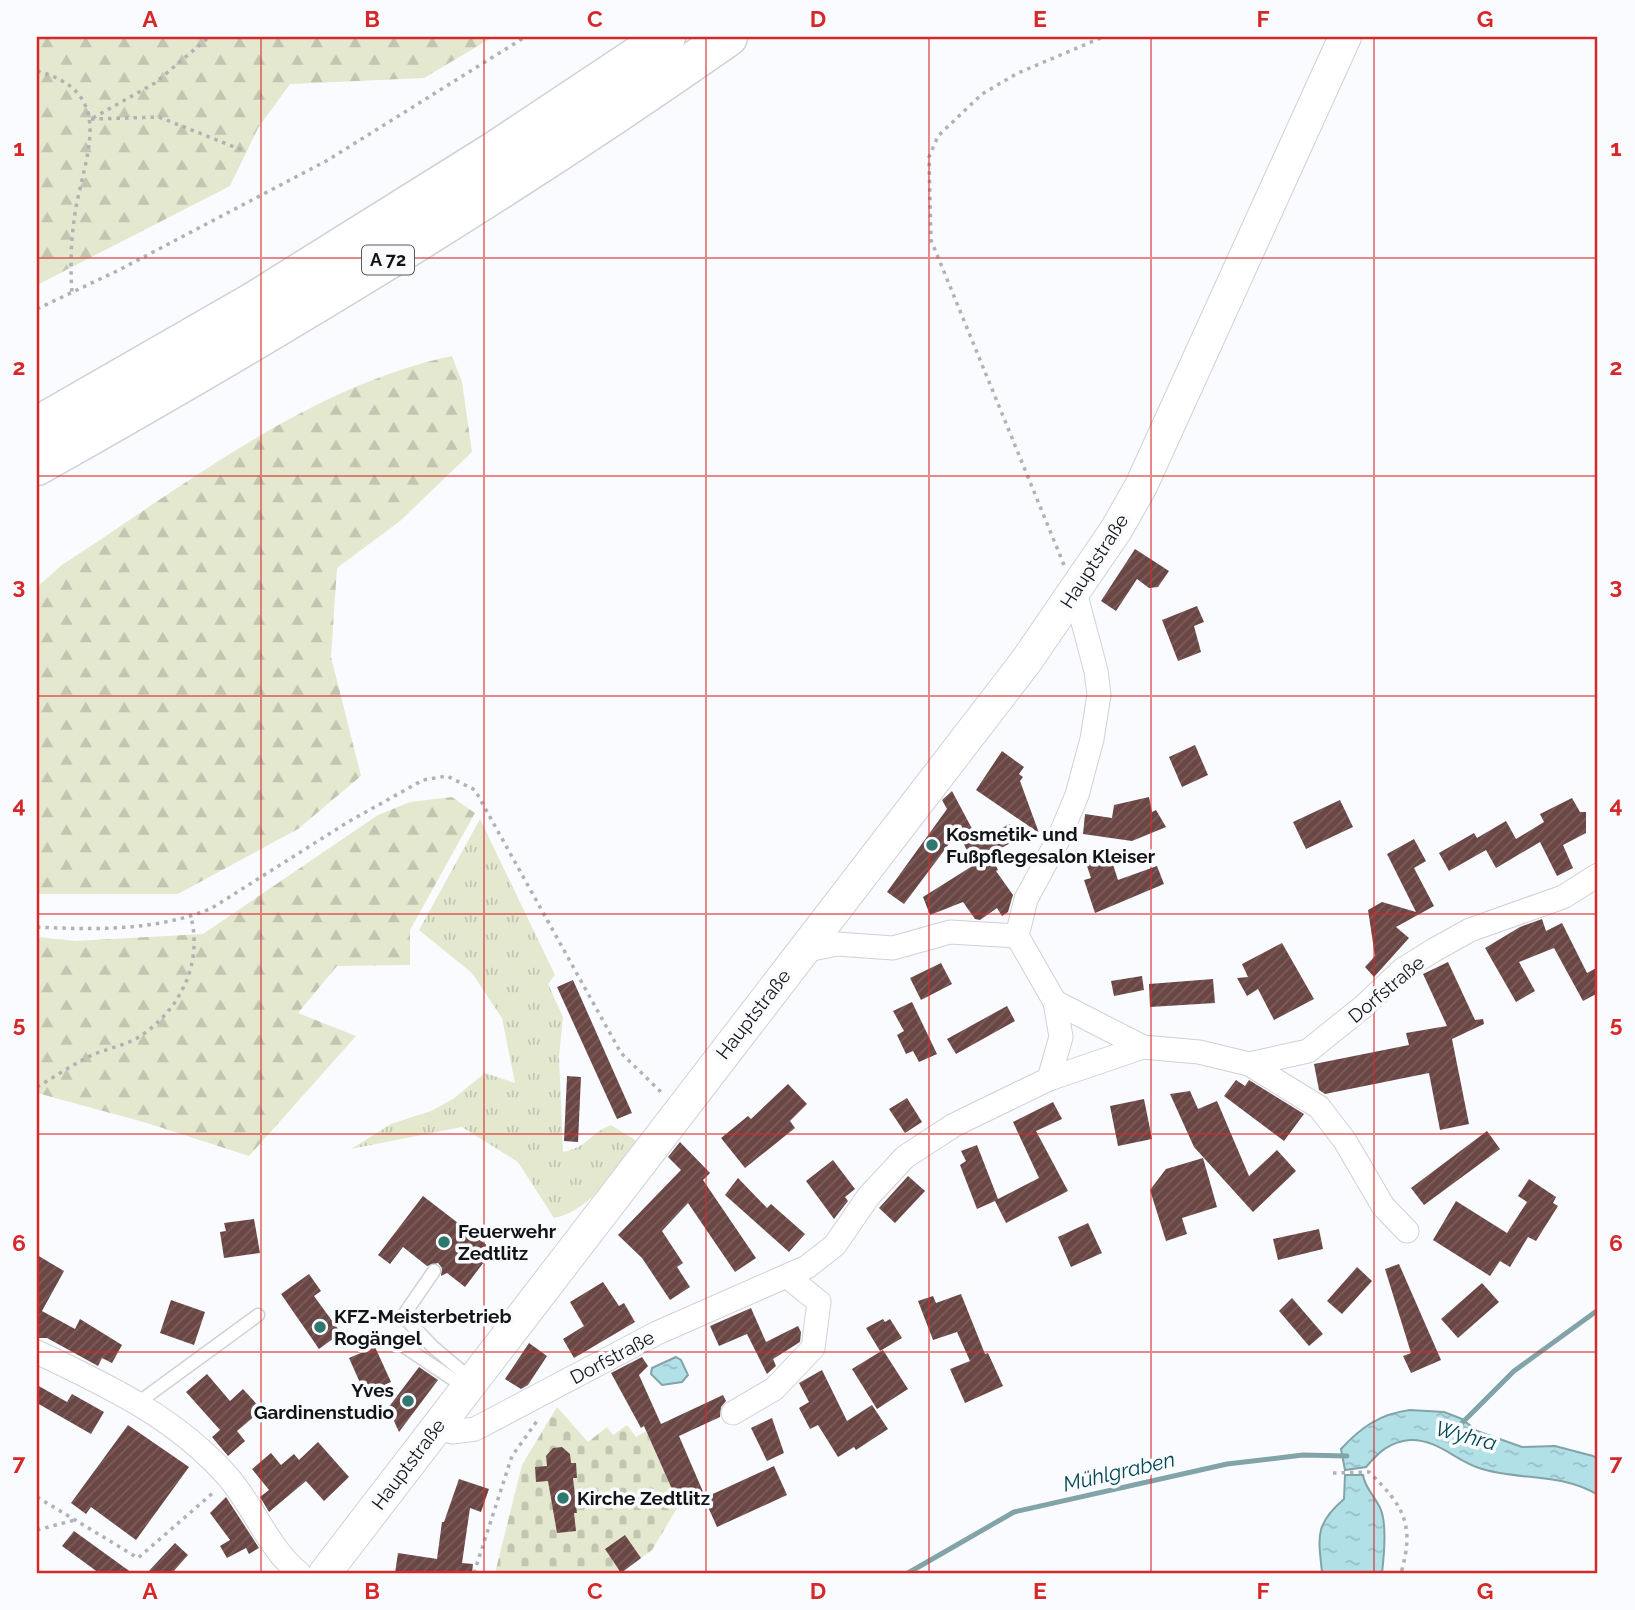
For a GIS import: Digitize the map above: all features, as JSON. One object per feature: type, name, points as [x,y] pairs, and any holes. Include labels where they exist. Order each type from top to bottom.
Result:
[{"type":"highway","name":"A 72","points":[[37,426],[253,302],[493,152],[666,37]]},
{"type":"highway","name":"A 72","points":[[37,466],[286,323],[514,181],[728,37]]},
{"type":"main road","name":"Hauptstraße","points":[[325,1573],[1027,660],[1075,592],[1116,530],[1162,443],[1345,37]]},
{"type":"street","points":[[1049,1079],[1061,1037],[1055,1002],[1017,936],[1026,899],[1059,838],[1077,795],[1092,739],[1099,695],[1096,671],[1075,592]]},
{"type":"street","name":"Dorfstraße","points":[[1250,1064],[1308,1051],[1364,1006],[1402,970],[1434,950],[1471,930],[1563,897],[1598,876]]},
{"type":"street","points":[[802,951],[837,944],[893,948],[950,932],[1017,936]]},
{"type":"street","name":"Dorfstraße","points":[[1055,1002],[1143,1047],[1199,1052],[1250,1064],[1319,1107],[1345,1141],[1383,1206],[1407,1231]]},
{"type":"street","name":"Dorfstraße","points":[[439,1424],[452,1432],[461,1433],[537,1397],[657,1333],[788,1277],[835,1245],[868,1197],[905,1157],[954,1125],[1049,1079],[1143,1047]]},
{"type":"street","points":[[733,1413],[774,1389],[799,1366],[813,1348],[822,1255]]},
{"type":"street","points":[[788,1277],[819,1302]]},
{"type":"street","points":[[37,1352],[139,1402],[182,1432],[229,1479],[276,1547],[299,1573]]},
{"type":"lane","points":[[435,1271],[404,1316],[469,1384]]},
{"type":"lane","points":[[139,1402],[258,1315]]},
{"type":"lane","points":[[405,1347],[469,1384]]},
{"type":"path","points":[[91,119],[155,83],[209,37]]},
{"type":"path","points":[[37,309],[328,160],[525,37]]},
{"type":"path","points":[[1075,592],[931,240],[929,157],[937,135],[982,94],[1018,73],[1103,37]]},
{"type":"path","points":[[37,71],[68,84],[85,102],[91,119],[91,144],[76,209],[69,259],[72,292]]},
{"type":"path","points":[[91,119],[159,117],[242,150]]},
{"type":"path","points":[[37,927],[106,928],[159,924],[191,917],[212,908],[383,801],[423,780],[447,776],[475,790],[621,1053],[679,1110]]},
{"type":"path","points":[[37,1087],[90,1056],[137,1038],[164,1018],[184,988],[195,953],[191,917]]},
{"type":"path","points":[[474,1573],[512,1456],[540,1418],[542,1408],[537,1397]]},
{"type":"path","points":[[1333,1473],[1369,1472],[1401,1505],[1408,1528],[1407,1554],[1401,1573]]},
{"type":"path","points":[[37,1497],[138,1558],[229,1479]]},
{"type":"path","points":[[37,1530],[77,1520]]},
{"type":"green space","points":[[37,37],[493,37],[424,78],[290,84],[258,128],[230,186],[37,285]]},
{"type":"green space","points":[[452,356],[462,382],[472,452],[400,521],[337,568],[331,657],[361,776],[298,829],[178,894],[37,894],[37,587],[62,565],[248,442],[347,391],[399,371]]},
{"type":"green space","points":[[452,797],[475,813],[410,930],[410,965],[337,966],[298,1013],[356,1036],[249,1156],[147,1123],[37,1093],[37,937],[75,941],[203,934],[378,815],[410,802]]},
{"type":"green space","points":[[480,819],[555,975],[548,984],[563,1017],[559,1056],[563,1152],[585,1143],[611,1125],[637,1141],[591,1198],[568,1214],[554,1218],[518,1162],[462,1127],[351,1149],[391,1124],[431,1111],[453,1099],[485,1073],[515,1083],[502,1018],[472,973],[419,930]]},
{"type":"green space","points":[[557,1407],[588,1442],[607,1427],[613,1435],[627,1425],[636,1437],[646,1431],[679,1505],[652,1550],[621,1573],[495,1573],[522,1465]]},
{"type":"water","points":[[676,1357],[681,1360],[688,1375],[682,1382],[662,1385],[651,1374],[652,1368]]},
{"type":"water","name":"Wyhra","points":[[1410,1410],[1444,1412],[1462,1419],[1477,1431],[1522,1447],[1555,1446],[1593,1456],[1598,1459],[1598,1495],[1569,1483],[1479,1468],[1437,1446],[1410,1440],[1390,1445],[1366,1467],[1345,1470],[1341,1449],[1356,1434],[1380,1418]]},
{"type":"water","points":[[1345,1475],[1363,1475],[1381,1510],[1384,1532],[1382,1573],[1322,1572],[1321,1531],[1328,1516],[1344,1499]]},
{"type":"building","points":[[1135,549],[1169,571],[1158,587],[1149,588],[1137,579],[1116,611],[1101,601]]},
{"type":"building","points":[[1197,606],[1204,622],[1194,626],[1201,652],[1178,661],[1162,620]]},
{"type":"building","points":[[1195,745],[1208,775],[1182,787],[1169,757]]},
{"type":"building","points":[[1002,751],[1024,767],[1019,774],[1023,777],[1020,781],[1039,833],[976,790]]},
{"type":"building","points":[[952,791],[978,840],[1010,824],[1018,839],[990,854],[998,870],[996,871],[1013,895],[1008,912],[1002,916],[997,908],[980,920],[975,919],[963,902],[930,915],[923,897],[974,865],[958,832],[904,904],[887,892],[947,809],[942,800]]},
{"type":"building","points":[[1149,797],[1152,812],[1156,810],[1166,827],[1132,841],[1083,834],[1085,814],[1112,818],[1114,805]]},
{"type":"building","points":[[1572,798],[1580,812],[1586,812],[1586,833],[1563,845],[1573,868],[1557,876],[1540,842],[1496,868],[1486,850],[1449,871],[1439,853],[1474,833],[1477,838],[1506,821],[1516,839],[1544,822],[1540,814]]},
{"type":"building","points":[[1340,800],[1353,827],[1306,849],[1293,822]]},
{"type":"building","points":[[1414,839],[1426,861],[1414,868],[1434,906],[1396,927],[1409,938],[1374,977],[1365,967],[1375,956],[1368,910],[1382,902],[1416,912],[1387,854]]},
{"type":"building","points":[[1108,849],[1118,880],[1157,866],[1164,884],[1095,913],[1084,880],[1091,878],[1084,857]]},
{"type":"building","points":[[1542,919],[1546,931],[1562,923],[1587,973],[1598,967],[1598,993],[1583,1001],[1554,948],[1519,962],[1535,991],[1516,1002],[1485,948],[1520,927]]},
{"type":"building","points":[[1282,943],[1314,999],[1274,1020],[1258,989],[1247,996],[1237,978],[1248,977],[1242,964]]},
{"type":"building","points":[[1448,962],[1475,1020],[1483,1019],[1484,1024],[1452,1039],[1469,1124],[1440,1130],[1429,1073],[1325,1094],[1319,1090],[1314,1064],[1409,1045],[1406,1033],[1447,1026],[1423,974]]},
{"type":"building","points":[[941,963],[952,984],[921,1000],[910,978]]},
{"type":"building","points":[[1142,976],[1144,990],[1114,996],[1111,981]]},
{"type":"building","points":[[1213,979],[1215,1003],[1150,1007],[1149,984]]},
{"type":"building","points":[[573,980],[632,1113],[617,1119],[557,987]]},
{"type":"building","points":[[912,1002],[937,1054],[919,1062],[913,1051],[906,1054],[897,1035],[904,1031],[893,1011]]},
{"type":"building","points":[[1007,1006],[1015,1021],[956,1054],[947,1039]]},
{"type":"building","points":[[567,1076],[581,1077],[578,1142],[564,1141]]},
{"type":"building","points":[[1236,1080],[1245,1086],[1249,1080],[1304,1114],[1284,1141],[1224,1096]]},
{"type":"building","points":[[788,1084],[807,1104],[790,1121],[795,1128],[745,1168],[721,1138],[748,1116],[751,1119]]},
{"type":"building","points":[[1190,1091],[1198,1109],[1217,1101],[1249,1176],[1277,1150],[1296,1171],[1253,1212],[1194,1147],[1170,1094]]},
{"type":"building","points":[[907,1098],[922,1122],[905,1133],[889,1109]]},
{"type":"building","points":[[1144,1099],[1152,1139],[1118,1146],[1110,1106]]},
{"type":"building","points":[[1053,1102],[1062,1119],[1036,1131],[1068,1191],[1006,1223],[995,1201],[977,1209],[960,1165],[966,1161],[961,1151],[977,1145],[998,1199],[1039,1178],[1013,1122]]},
{"type":"building","points":[[1487,1131],[1500,1149],[1424,1205],[1411,1188]]},
{"type":"building","points":[[680,1142],[710,1173],[703,1180],[756,1258],[735,1272],[688,1203],[662,1231],[683,1263],[677,1267],[690,1287],[670,1300],[642,1258],[618,1235],[681,1170],[668,1157]]},
{"type":"building","points":[[1203,1158],[1217,1207],[1182,1218],[1187,1234],[1166,1241],[1150,1190],[1166,1169]]},
{"type":"building","points":[[833,1160],[855,1189],[845,1197],[848,1201],[834,1219],[806,1181]]},
{"type":"building","points":[[908,1176],[925,1191],[895,1223],[879,1208]]},
{"type":"building","points":[[738,1178],[767,1208],[771,1204],[805,1234],[789,1252],[725,1195]]},
{"type":"building","points":[[1529,1179],[1556,1197],[1553,1203],[1558,1206],[1536,1241],[1528,1237],[1510,1267],[1500,1261],[1490,1276],[1433,1240],[1456,1201],[1507,1233],[1527,1202],[1518,1196]]},
{"type":"building","name":"Feuerwehr Zedtlitz","points":[[423,1196],[493,1250],[465,1287],[447,1273],[441,1276],[442,1268],[438,1263],[427,1266],[403,1247],[390,1264],[378,1255]]},
{"type":"building","points":[[254,1219],[260,1253],[224,1258],[220,1232],[226,1231],[224,1223]]},
{"type":"building","points":[[1088,1223],[1102,1253],[1071,1267],[1058,1237]]},
{"type":"building","points":[[1319,1229],[1323,1249],[1278,1260],[1273,1239]]},
{"type":"building","points":[[37,1255],[64,1271],[42,1311],[75,1329],[80,1319],[122,1345],[112,1363],[102,1358],[98,1366],[47,1338],[37,1338]]},
{"type":"building","points":[[1399,1264],[1441,1360],[1411,1373],[1403,1356],[1411,1353],[1385,1269]]},
{"type":"building","points":[[1357,1267],[1372,1281],[1342,1314],[1327,1301]]},
{"type":"building","points":[[309,1274],[321,1291],[314,1296],[341,1333],[319,1349],[281,1294]]},
{"type":"building","points":[[603,1282],[619,1306],[624,1303],[635,1322],[574,1358],[563,1339],[584,1326],[570,1302]]},
{"type":"building","points":[[1482,1283],[1499,1302],[1458,1338],[1441,1319]]},
{"type":"building","points":[[961,1294],[985,1354],[988,1353],[1003,1386],[965,1403],[950,1369],[970,1361],[957,1332],[933,1340],[918,1301],[933,1296],[936,1303]]},
{"type":"building","points":[[1292,1298],[1323,1334],[1309,1346],[1279,1311]]},
{"type":"building","points":[[171,1300],[205,1312],[194,1345],[160,1333]]},
{"type":"building","points":[[751,1308],[766,1342],[798,1326],[801,1332],[800,1342],[773,1359],[776,1366],[767,1374],[747,1334],[719,1346],[710,1326]]},
{"type":"building","points":[[883,1319],[885,1322],[890,1319],[902,1338],[880,1351],[866,1328]]},
{"type":"building","points":[[529,1343],[547,1356],[528,1385],[521,1389],[505,1379]]},
{"type":"building","points":[[375,1347],[391,1382],[365,1394],[349,1358]]},
{"type":"building","points":[[883,1350],[908,1389],[877,1409],[852,1369]]},
{"type":"building","points":[[642,1357],[648,1366],[639,1375],[661,1424],[723,1395],[726,1401],[721,1407],[720,1417],[679,1436],[704,1494],[679,1505],[644,1426],[641,1428],[611,1373]]},
{"type":"building","points":[[419,1367],[438,1380],[399,1432],[388,1408]]},
{"type":"building","points":[[822,1370],[847,1421],[872,1405],[888,1429],[856,1450],[854,1447],[838,1457],[818,1425],[810,1429],[799,1408],[809,1402],[799,1383]]},
{"type":"building","points":[[207,1374],[230,1401],[243,1389],[262,1410],[237,1431],[245,1441],[228,1456],[212,1437],[220,1430],[186,1392]]},
{"type":"building","points":[[37,1385],[67,1402],[72,1394],[104,1412],[91,1434],[37,1403]]},
{"type":"building","points":[[772,1418],[784,1453],[767,1461],[751,1428]]},
{"type":"building","points":[[128,1425],[189,1467],[136,1540],[91,1507],[86,1514],[71,1503]]},
{"type":"building","points":[[318,1442],[349,1477],[324,1501],[306,1481],[269,1512],[260,1497],[269,1490],[252,1469],[271,1453],[281,1465],[294,1454],[299,1460]]},
{"type":"building","name":"Kirche Zedtlitz","points":[[562,1447],[570,1454],[571,1463],[576,1463],[577,1478],[573,1478],[576,1531],[557,1533],[548,1481],[536,1482],[535,1467],[547,1466],[546,1456],[553,1448]]},
{"type":"building","points":[[774,1466],[787,1495],[717,1527],[704,1498]]},
{"type":"building","points":[[459,1479],[489,1489],[481,1512],[470,1508],[462,1563],[473,1564],[472,1573],[395,1573],[398,1553],[437,1559],[442,1522]]},
{"type":"building","points":[[226,1497],[259,1548],[249,1554],[246,1548],[227,1558],[220,1546],[230,1540],[210,1513]]},
{"type":"building","points":[[74,1531],[132,1573],[99,1573],[62,1546]]},
{"type":"building","points":[[625,1535],[641,1558],[621,1573],[605,1549]]},
{"type":"building","points":[[175,1543],[188,1555],[172,1573],[147,1573]]},
{"type":"waterway","name":"Wyhra","points":[[1461,1424],[1514,1371],[1598,1310]]},
{"type":"waterway","name":"Mühlgraben","points":[[908,1573],[1014,1512],[1227,1464],[1303,1455],[1347,1456]]},
{"type":"place","name":"Kosmetik- und Fußpflegesalon Kleiser","points":[[932,845]]},
{"type":"place","name":"Feuerwehr Zedtlitz","points":[[444,1242]]},
{"type":"place","name":"KFZ-Meisterbetrieb Rogängel","points":[[320,1327]]},
{"type":"place","name":"Yves Gardinenstudio","points":[[408,1401]]},
{"type":"place","name":"Kirche Zedtlitz","points":[[563,1498]]}]
